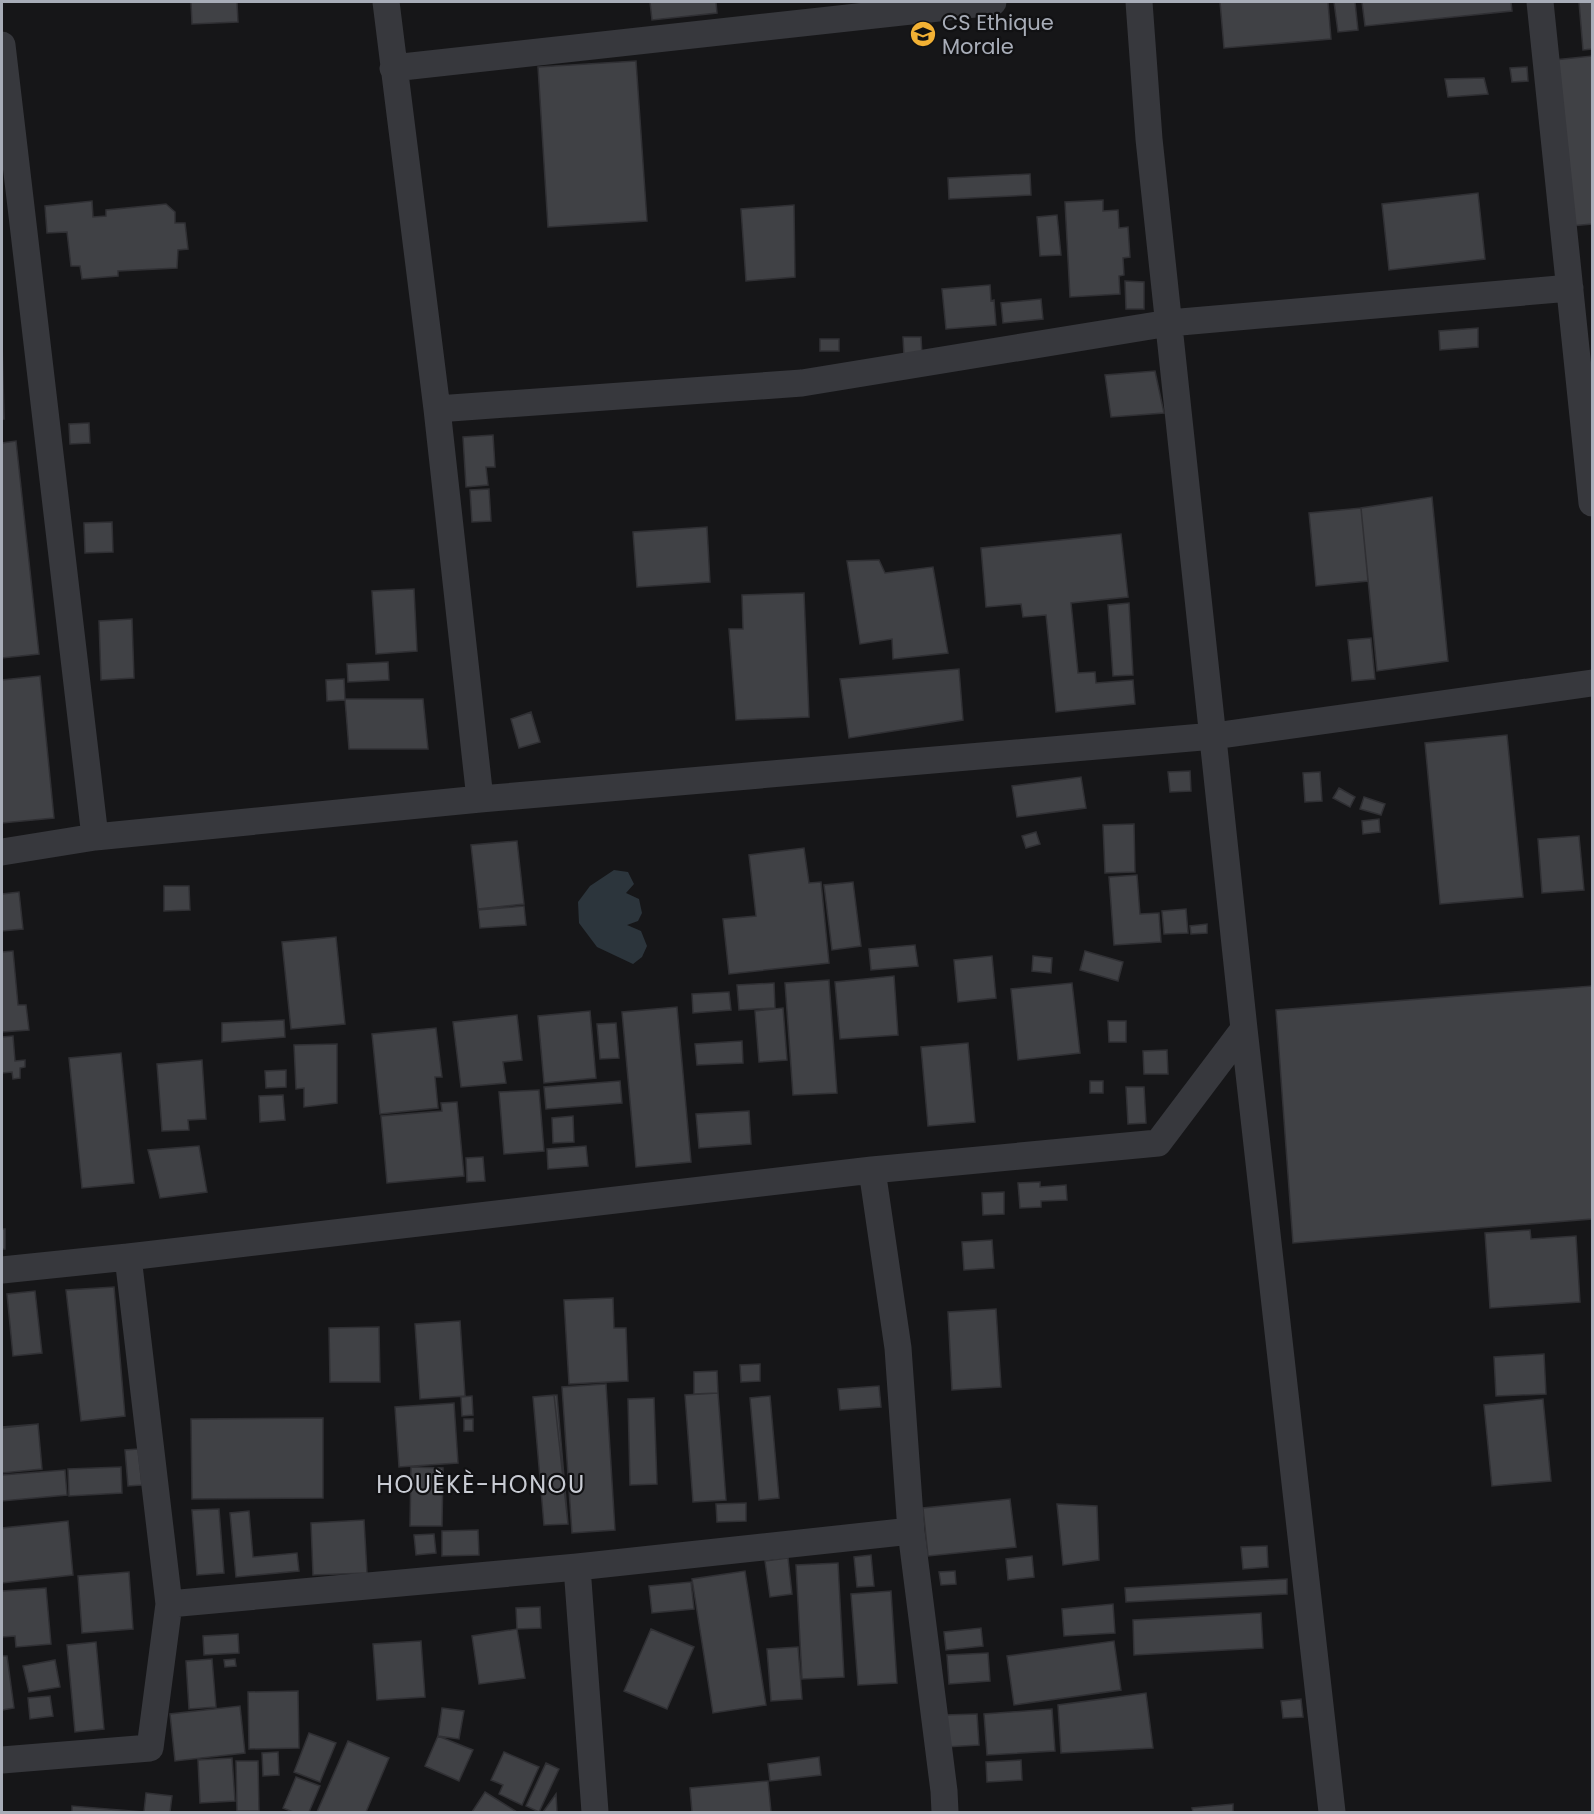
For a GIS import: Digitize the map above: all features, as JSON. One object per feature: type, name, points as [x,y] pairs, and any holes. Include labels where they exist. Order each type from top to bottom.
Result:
[{"type":"street","points":[[386,2],[437,410],[480,799]]},
{"type":"street","points":[[393,68],[993,2]]},
{"type":"street","points":[[1139,2],[1149,139],[1244,1029],[1332,1812]]},
{"type":"street","points":[[1540,2],[1593,503]]},
{"type":"street","points":[[2,45],[95,837]]},
{"type":"street","points":[[437,410],[802,383],[1169,323],[1570,288]]},
{"type":"street","points":[[2,852],[95,837],[480,799],[1214,736],[1593,683]]},
{"type":"street","points":[[2,1270],[872,1170],[1158,1143],[1244,1029]]},
{"type":"street","points":[[872,1170],[898,1348],[910,1531],[945,1812]]},
{"type":"street","points":[[2,1760],[150,1748],[169,1604],[128,1257]]},
{"type":"street","points":[[169,1604],[577,1567],[910,1531]]},
{"type":"street","points":[[577,1567],[595,1812]]},
{"type":"shaded area","points":[[614,870],[628,872],[634,884],[626,893],[639,899],[642,913],[638,921],[627,925],[641,931],[647,946],[642,957],[633,964],[597,947],[579,923],[578,902],[590,886]]},
{"type":"building","points":[[191,2],[237,2],[238,22],[192,24]]},
{"type":"building","points":[[650,2],[716,2],[717,13],[652,20]]},
{"type":"building","points":[[1220,2],[1328,2],[1331,39],[1224,48]]},
{"type":"building","points":[[1334,2],[1355,2],[1358,30],[1338,32]]},
{"type":"building","points":[[1362,2],[1511,2],[1512,11],[1365,26]]},
{"type":"building","points":[[1579,2],[1592,2],[1592,49],[1583,50]]},
{"type":"building","points":[[1592,56],[1592,224],[1571,226],[1554,60]]},
{"type":"building","points":[[636,61],[647,221],[548,227],[538,67]]},
{"type":"building","points":[[1527,67],[1528,81],[1512,82],[1510,68]]},
{"type":"building","points":[[1484,78],[1488,94],[1448,97],[1445,79]]},
{"type":"building","points":[[1030,174],[1031,195],[949,199],[948,178]]},
{"type":"building","points":[[1478,193],[1485,259],[1389,270],[1382,204]]},
{"type":"building","points":[[1103,200],[1103,211],[1118,210],[1119,228],[1128,227],[1130,257],[1123,258],[1124,275],[1119,276],[1120,294],[1070,297],[1065,202]]},
{"type":"building","points":[[92,201],[93,217],[106,216],[106,210],[166,204],[175,212],[175,223],[185,223],[188,249],[178,250],[177,268],[118,271],[118,276],[82,279],[80,266],[71,266],[67,232],[47,233],[45,206]]},
{"type":"building","points":[[794,205],[795,277],[746,281],[741,209]]},
{"type":"building","points":[[1057,215],[1061,255],[1040,256],[1037,217]]},
{"type":"building","points":[[1125,281],[1144,282],[1144,309],[1126,309]]},
{"type":"building","points":[[990,285],[996,325],[946,329],[942,289]]},
{"type":"building","points":[[1041,299],[1043,319],[1003,323],[1001,303]]},
{"type":"building","points":[[1478,328],[1478,347],[1440,350],[1439,331]]},
{"type":"building","points":[[903,337],[921,337],[922,355],[904,356]]},
{"type":"building","points":[[820,339],[839,339],[839,351],[820,351]]},
{"type":"building","points":[[2,340],[4,419],[2,419]]},
{"type":"building","points":[[1155,371],[1164,413],[1111,417],[1105,375]]},
{"type":"building","points":[[89,423],[90,443],[70,444],[69,424]]},
{"type":"building","points":[[493,435],[495,467],[486,467],[488,485],[466,487],[463,437]]},
{"type":"building","points":[[16,441],[39,654],[2,658],[2,443]]},
{"type":"building","points":[[489,489],[491,521],[472,522],[470,490]]},
{"type":"building","points":[[1432,497],[1448,661],[1377,671],[1361,508]]},
{"type":"building","points":[[1361,508],[1368,581],[1316,586],[1309,513]]},
{"type":"building","points":[[112,522],[113,552],[85,553],[84,523]]},
{"type":"building","points":[[707,527],[710,582],[637,587],[633,532]]},
{"type":"building","points":[[1121,534],[1128,597],[1071,603],[1078,673],[1095,672],[1096,683],[1133,680],[1135,704],[1056,712],[1046,615],[1023,617],[1021,604],[986,607],[981,548]]},
{"type":"building","points":[[879,560],[885,573],[933,567],[948,653],[893,659],[892,639],[860,644],[847,561]]},
{"type":"building","points":[[414,589],[417,651],[376,654],[372,591]]},
{"type":"building","points":[[804,593],[809,717],[736,720],[729,629],[743,629],[742,595]]},
{"type":"building","points":[[1129,603],[1133,675],[1113,676],[1108,605]]},
{"type":"building","points":[[132,619],[134,678],[101,680],[99,621]]},
{"type":"building","points":[[1371,638],[1375,679],[1352,681],[1348,640]]},
{"type":"building","points":[[388,662],[389,680],[348,682],[347,664]]},
{"type":"building","points":[[959,669],[963,720],[849,738],[840,679]]},
{"type":"building","points":[[40,676],[54,818],[2,823],[2,680]]},
{"type":"building","points":[[344,679],[345,700],[327,701],[326,680]]},
{"type":"building","points":[[345,699],[423,699],[428,749],[349,749]]},
{"type":"building","points":[[531,712],[540,742],[519,748],[511,719]]},
{"type":"building","points":[[1507,735],[1523,897],[1440,904],[1425,743]]},
{"type":"building","points":[[1190,771],[1191,791],[1170,792],[1168,772]]},
{"type":"building","points":[[1320,772],[1322,801],[1305,802],[1303,773]]},
{"type":"building","points":[[1081,777],[1086,808],[1017,817],[1012,786]]},
{"type":"building","points":[[1339,788],[1355,797],[1350,807],[1333,798]]},
{"type":"building","points":[[1364,797],[1385,804],[1381,815],[1360,809]]},
{"type":"building","points":[[1379,819],[1380,832],[1363,834],[1362,821]]},
{"type":"building","points":[[1134,824],[1135,872],[1105,873],[1103,825]]},
{"type":"building","points":[[1036,832],[1040,844],[1026,848],[1022,836]]},
{"type":"building","points":[[1579,836],[1584,890],[1542,893],[1538,839]]},
{"type":"building","points":[[517,841],[524,904],[478,909],[471,845]]},
{"type":"building","points":[[804,848],[809,883],[821,882],[829,963],[729,974],[723,919],[756,916],[749,855]]},
{"type":"building","points":[[1137,875],[1140,914],[1159,913],[1161,942],[1114,945],[1109,877]]},
{"type":"building","points":[[853,882],[861,946],[832,950],[824,885]]},
{"type":"building","points":[[164,886],[189,886],[190,910],[164,911]]},
{"type":"building","points":[[19,892],[23,929],[2,931],[2,894]]},
{"type":"building","points":[[524,906],[526,925],[480,928],[478,910]]},
{"type":"building","points":[[1186,909],[1188,933],[1164,934],[1162,911]]},
{"type":"building","points":[[1207,924],[1207,933],[1191,934],[1190,926]]},
{"type":"building","points":[[336,937],[345,1024],[291,1029],[282,942]]},
{"type":"building","points":[[915,945],[918,966],[871,970],[869,949]]},
{"type":"building","points":[[13,951],[18,1005],[26,1005],[29,1030],[2,1032],[2,952]]},
{"type":"building","points":[[1085,951],[1123,962],[1118,981],[1080,970]]},
{"type":"building","points":[[992,956],[996,998],[958,1002],[954,960]]},
{"type":"building","points":[[1033,956],[1052,958],[1051,973],[1032,971]]},
{"type":"building","points":[[894,976],[898,1035],[840,1039],[835,982]]},
{"type":"building","points":[[829,980],[837,1093],[793,1095],[785,983]]},
{"type":"building","points":[[774,983],[775,1008],[739,1010],[737,985]]},
{"type":"building","points":[[1072,983],[1080,1053],[1018,1060],[1011,989]]},
{"type":"building","points":[[1592,986],[1592,1219],[1293,1243],[1276,1010]]},
{"type":"building","points":[[729,992],[731,1010],[693,1013],[692,994]]},
{"type":"building","points":[[677,1007],[691,1162],[636,1167],[622,1012]]},
{"type":"building","points":[[783,1008],[787,1060],[759,1062],[755,1011]]},
{"type":"building","points":[[590,1011],[596,1078],[544,1083],[538,1016]]},
{"type":"building","points":[[517,1015],[522,1060],[503,1062],[506,1083],[461,1087],[453,1022]]},
{"type":"building","points":[[284,1020],[285,1037],[222,1042],[222,1023]]},
{"type":"building","points":[[1108,1021],[1126,1021],[1126,1042],[1109,1042]]},
{"type":"building","points":[[616,1023],[619,1058],[600,1059],[597,1024]]},
{"type":"building","points":[[436,1028],[442,1077],[435,1077],[438,1108],[380,1114],[372,1034]]},
{"type":"building","points":[[13,1036],[15,1061],[25,1060],[25,1067],[20,1068],[20,1078],[13,1079],[12,1072],[2,1073],[2,1037]]},
{"type":"building","points":[[742,1041],[743,1063],[697,1065],[695,1044]]},
{"type":"building","points":[[968,1043],[975,1122],[928,1126],[921,1047]]},
{"type":"building","points":[[337,1044],[337,1103],[304,1107],[304,1088],[296,1089],[294,1045]]},
{"type":"building","points":[[1167,1050],[1168,1074],[1144,1074],[1143,1051]]},
{"type":"building","points":[[121,1053],[134,1183],[82,1188],[69,1058]]},
{"type":"building","points":[[202,1060],[206,1119],[188,1120],[189,1130],[162,1131],[157,1064]]},
{"type":"building","points":[[286,1070],[286,1087],[266,1088],[265,1071]]},
{"type":"building","points":[[620,1081],[622,1103],[546,1109],[544,1087]]},
{"type":"building","points":[[1090,1081],[1103,1081],[1103,1093],[1090,1093]]},
{"type":"building","points":[[1126,1087],[1144,1087],[1146,1123],[1128,1124]]},
{"type":"building","points":[[539,1090],[544,1151],[504,1154],[499,1092]]},
{"type":"building","points":[[283,1095],[285,1120],[260,1122],[259,1096]]},
{"type":"building","points":[[457,1102],[464,1176],[387,1183],[381,1116],[442,1111],[441,1103]]},
{"type":"building","points":[[749,1111],[751,1144],[699,1148],[696,1114]]},
{"type":"building","points":[[573,1116],[574,1142],[553,1143],[552,1118]]},
{"type":"building","points":[[199,1146],[207,1192],[160,1198],[148,1150]]},
{"type":"building","points":[[586,1146],[588,1166],[548,1169],[547,1149]]},
{"type":"building","points":[[483,1157],[485,1181],[467,1182],[466,1158]]},
{"type":"building","points":[[1040,1182],[1040,1187],[1066,1185],[1067,1200],[1041,1201],[1041,1207],[1020,1208],[1018,1183]]},
{"type":"building","points":[[1004,1192],[1004,1214],[983,1215],[982,1193]]},
{"type":"building","points":[[2,1229],[5,1229],[5,1249],[2,1249]]},
{"type":"building","points":[[1530,1230],[1531,1239],[1576,1236],[1580,1302],[1490,1308],[1485,1233]]},
{"type":"building","points":[[992,1240],[994,1268],[964,1270],[962,1242]]},
{"type":"building","points":[[114,1287],[125,1416],[81,1421],[66,1290]]},
{"type":"building","points":[[35,1291],[42,1353],[13,1356],[7,1294]]},
{"type":"building","points":[[613,1298],[614,1328],[626,1328],[628,1381],[569,1384],[564,1300]]},
{"type":"building","points":[[996,1309],[1001,1387],[952,1390],[948,1312]]},
{"type":"building","points":[[460,1321],[465,1396],[420,1399],[415,1324]]},
{"type":"building","points":[[379,1327],[380,1382],[330,1382],[329,1328]]},
{"type":"building","points":[[1544,1354],[1546,1394],[1496,1396],[1494,1357]]},
{"type":"building","points":[[760,1364],[760,1381],[741,1382],[740,1365]]},
{"type":"building","points":[[717,1371],[718,1393],[694,1394],[694,1372]]},
{"type":"building","points":[[606,1384],[615,1530],[572,1533],[562,1387]]},
{"type":"building","points":[[879,1386],[881,1407],[840,1410],[838,1389]]},
{"type":"building","points":[[718,1393],[726,1500],[693,1502],[685,1395]]},
{"type":"building","points":[[554,1395],[568,1524],[544,1525],[533,1397]]},
{"type":"building","points":[[557,1395],[568,1524],[544,1525],[533,1397]]},
{"type":"building","points":[[472,1396],[473,1415],[462,1416],[461,1397]]},
{"type":"building","points":[[770,1396],[779,1498],[759,1500],[750,1398]]},
{"type":"building","points":[[654,1398],[657,1484],[630,1485],[628,1399]]},
{"type":"building","points":[[1543,1399],[1551,1481],[1492,1486],[1484,1405]]},
{"type":"building","points":[[454,1403],[458,1463],[399,1467],[395,1407]]},
{"type":"building","points":[[323,1418],[323,1498],[192,1499],[191,1419]]},
{"type":"building","points":[[464,1419],[473,1419],[473,1431],[464,1431]]},
{"type":"building","points":[[38,1424],[42,1469],[2,1473],[2,1427]]},
{"type":"building","points":[[38,1424],[42,1469],[2,1473],[2,1428]]},
{"type":"building","points":[[138,1449],[142,1485],[128,1486],[125,1450]]},
{"type":"building","points":[[121,1467],[122,1493],[69,1496],[68,1469]]},
{"type":"building","points":[[411,1467],[443,1468],[442,1526],[410,1526]]},
{"type":"building","points":[[65,1470],[67,1495],[2,1501],[2,1475]]},
{"type":"building","points":[[1010,1499],[1016,1547],[928,1556],[923,1508]]},
{"type":"building","points":[[746,1503],[746,1521],[717,1522],[716,1504]]},
{"type":"building","points":[[1057,1504],[1097,1506],[1099,1560],[1063,1565]]},
{"type":"building","points":[[219,1509],[224,1573],[197,1575],[192,1510]]},
{"type":"building","points":[[249,1511],[253,1557],[297,1553],[299,1571],[236,1577],[230,1513]]},
{"type":"building","points":[[364,1520],[367,1573],[313,1575],[311,1523]]},
{"type":"building","points":[[68,1521],[73,1575],[2,1583],[2,1528]]},
{"type":"building","points":[[478,1530],[479,1555],[442,1556],[442,1531]]},
{"type":"building","points":[[434,1534],[436,1553],[416,1555],[414,1535]]},
{"type":"building","points":[[1267,1546],[1268,1567],[1243,1569],[1241,1547]]},
{"type":"building","points":[[871,1555],[874,1586],[857,1587],[854,1557]]},
{"type":"building","points":[[1032,1556],[1034,1577],[1008,1580],[1006,1559]]},
{"type":"building","points":[[788,1558],[792,1594],[770,1597],[765,1561]]},
{"type":"building","points":[[838,1563],[844,1677],[802,1679],[796,1565]]},
{"type":"building","points":[[745,1571],[766,1705],[713,1713],[692,1579]]},
{"type":"building","points":[[955,1571],[956,1584],[941,1585],[939,1572]]},
{"type":"building","points":[[129,1572],[133,1629],[82,1633],[78,1576]]},
{"type":"building","points":[[1287,1579],[1287,1594],[1126,1602],[1125,1588]]},
{"type":"building","points":[[691,1582],[694,1609],[652,1613],[649,1586]]},
{"type":"building","points":[[46,1588],[51,1644],[16,1647],[15,1636],[2,1637],[2,1591]]},
{"type":"building","points":[[891,1591],[897,1683],[858,1685],[851,1594]]},
{"type":"building","points":[[1113,1604],[1115,1633],[1064,1636],[1062,1609]]},
{"type":"building","points":[[540,1607],[541,1628],[517,1629],[516,1608]]},
{"type":"building","points":[[1261,1613],[1263,1648],[1134,1655],[1133,1620]]},
{"type":"building","points":[[981,1628],[983,1646],[946,1650],[944,1632]]},
{"type":"building","points":[[517,1629],[525,1678],[479,1684],[472,1636]]},
{"type":"building","points":[[651,1629],[694,1647],[667,1709],[624,1691]]},
{"type":"building","points":[[238,1634],[239,1653],[204,1655],[203,1636]]},
{"type":"building","points":[[421,1641],[425,1697],[377,1700],[373,1644]]},
{"type":"building","points":[[1114,1641],[1121,1690],[1014,1705],[1007,1656]]},
{"type":"building","points":[[96,1642],[104,1729],[75,1732],[67,1645]]},
{"type":"building","points":[[798,1647],[802,1699],[771,1701],[767,1649]]},
{"type":"building","points":[[988,1653],[990,1681],[949,1684],[947,1655]]},
{"type":"building","points":[[2,1656],[7,1656],[14,1708],[2,1710]]},
{"type":"building","points":[[212,1659],[216,1707],[189,1709],[186,1661]]},
{"type":"building","points":[[235,1659],[236,1666],[225,1667],[224,1660]]},
{"type":"building","points":[[55,1660],[60,1687],[29,1692],[23,1666]]},
{"type":"building","points":[[298,1691],[299,1748],[249,1749],[248,1692]]},
{"type":"building","points":[[298,1691],[299,1748],[249,1749],[248,1692]]},
{"type":"building","points":[[1146,1693],[1153,1748],[1061,1753],[1058,1705]]},
{"type":"building","points":[[50,1696],[53,1716],[30,1719],[28,1698]]},
{"type":"building","points":[[1301,1699],[1303,1717],[1283,1718],[1281,1701]]},
{"type":"building","points":[[240,1706],[245,1753],[175,1761],[170,1714]]},
{"type":"building","points":[[442,1708],[464,1711],[459,1739],[438,1736]]},
{"type":"building","points":[[1052,1709],[1055,1751],[987,1755],[984,1714]]},
{"type":"building","points":[[977,1714],[979,1745],[945,1747],[944,1715]]},
{"type":"building","points":[[309,1733],[336,1743],[320,1782],[294,1772]]},
{"type":"building","points":[[438,1736],[473,1750],[459,1781],[425,1766]]},
{"type":"building","points":[[348,1741],[389,1758],[366,1812],[317,1812]]},
{"type":"building","points":[[278,1752],[279,1775],[263,1776],[262,1753]]},
{"type":"building","points":[[504,1752],[539,1767],[522,1805],[499,1794],[503,1785],[491,1780]]},
{"type":"building","points":[[819,1757],[821,1775],[770,1781],[768,1764]]},
{"type":"building","points":[[232,1758],[235,1801],[200,1803],[198,1760]]},
{"type":"building","points":[[1021,1760],[1022,1780],[987,1782],[986,1762]]},
{"type":"building","points":[[236,1761],[258,1761],[259,1811],[237,1811]]},
{"type":"building","points":[[546,1763],[559,1769],[539,1812],[526,1806]]},
{"type":"building","points":[[296,1777],[320,1786],[309,1812],[293,1812],[283,1808]]},
{"type":"building","points":[[768,1781],[771,1812],[692,1812],[690,1788]]},
{"type":"building","points":[[485,1792],[517,1812],[472,1812]]},
{"type":"building","points":[[146,1793],[172,1796],[170,1812],[144,1812]]},
{"type":"building","points":[[556,1794],[557,1812],[543,1812]]},
{"type":"building","points":[[1233,1804],[1233,1812],[1193,1812],[1192,1808]]},
{"type":"building","points":[[72,1806],[144,1812],[72,1812]]},
{"type":"place","name":"CS Ethique Morale","points":[[923,34]]},
{"type":"district","name":"HOUÈKÈ-HONOU","points":[[481,1484]]}]
